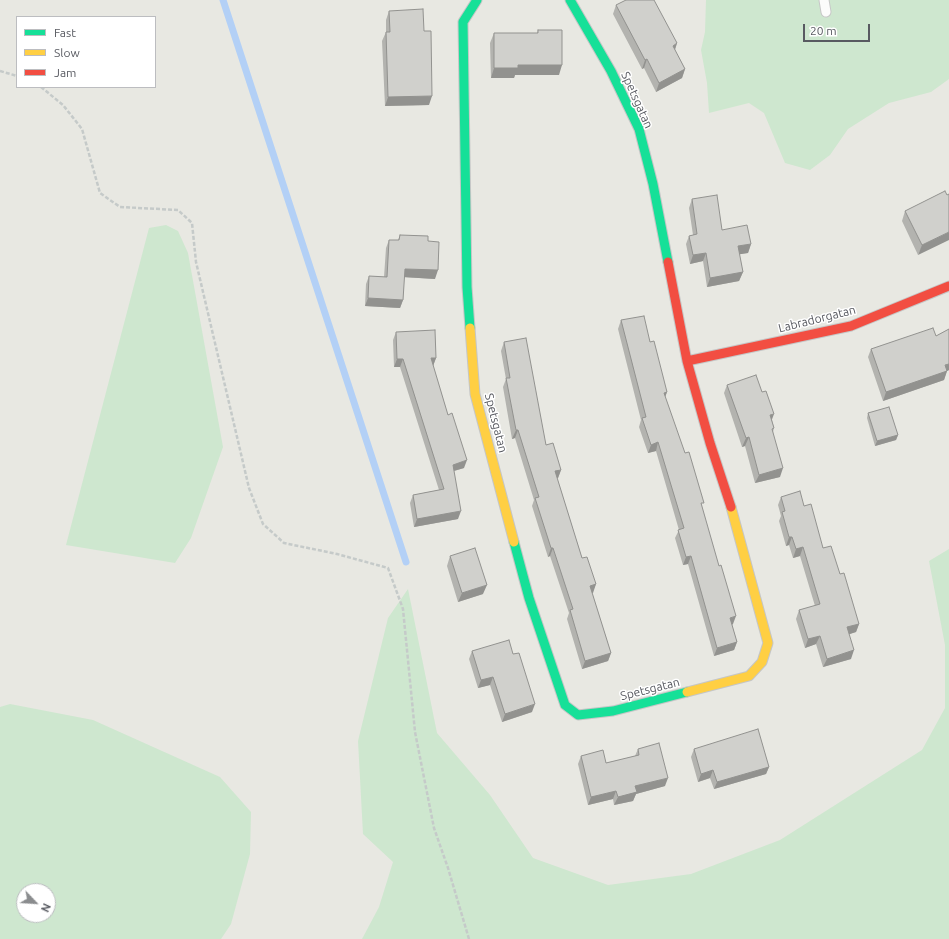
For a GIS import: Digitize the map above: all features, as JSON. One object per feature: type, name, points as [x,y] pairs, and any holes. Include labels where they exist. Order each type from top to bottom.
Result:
[{"type":"street","name":"Spetsgatan","points":[[477,0],[463,22],[467,287],[475,394],[532,605],[565,705],[578,715],[613,710],[749,676],[762,662],[768,643],[738,530],[710,443],[687,361],[653,184],[639,129],[611,71],[570,0]]},
{"type":"street","name":"Labradorgatan","points":[[687,361],[851,326],[949,286]]},
{"type":"lane","points":[[824,0],[826,12]]},
{"type":"path","points":[[0,71],[16,76]]},
{"type":"path","points":[[42,88],[63,104],[82,129],[100,193],[120,207],[178,210],[192,223],[196,262],[247,481],[263,524],[284,543],[337,554],[388,568],[403,609],[415,732],[434,828],[448,868],[469,939]]},
{"type":"green space","points":[[706,0],[949,0],[949,79],[931,92],[889,103],[848,129],[830,155],[810,170],[785,163],[764,113],[749,103],[709,113],[707,83],[701,50],[705,32]]},
{"type":"green space","points":[[166,225],[178,231],[188,253],[223,447],[191,538],[175,563],[66,545],[149,228]]},
{"type":"green space","points":[[949,549],[949,939],[362,939],[379,907],[393,862],[363,834],[358,741],[388,618],[408,589],[437,733],[490,795],[533,858],[608,885],[691,874],[780,840],[922,750],[945,708],[945,645],[929,561]]},
{"type":"green space","points":[[10,704],[93,720],[220,777],[251,812],[250,854],[231,924],[221,939],[0,939],[0,707]]},
{"type":"building","points":[[626,0],[654,0],[677,43],[673,46],[685,69],[659,83],[616,5]]},
{"type":"building","points":[[423,9],[424,31],[431,31],[432,96],[388,97],[386,32],[390,32],[389,11]]},
{"type":"building","points":[[538,30],[562,30],[562,65],[518,65],[518,68],[494,68],[494,33],[538,33]]},
{"type":"building","points":[[945,191],[947,195],[949,194],[949,232],[922,245],[905,211]]},
{"type":"building","points":[[717,195],[722,230],[747,225],[751,244],[738,246],[743,272],[710,278],[706,253],[693,255],[689,236],[697,234],[692,199]]},
{"type":"building","points":[[400,235],[428,236],[428,241],[439,242],[438,270],[405,269],[403,300],[368,298],[369,276],[387,277],[389,240],[399,240]]},
{"type":"building","points":[[644,316],[650,342],[654,341],[667,392],[664,393],[685,453],[689,452],[704,503],[701,503],[719,566],[721,565],[736,616],[730,618],[737,642],[717,648],[691,556],[686,557],[678,530],[684,528],[658,442],[651,445],[642,418],[646,417],[621,320]]},
{"type":"building","points":[[933,328],[936,336],[949,329],[949,364],[945,365],[947,371],[886,392],[871,349]]},
{"type":"building","points":[[435,330],[436,358],[431,358],[448,415],[452,413],[467,460],[453,465],[461,511],[417,519],[413,495],[444,489],[403,359],[397,359],[396,332]]},
{"type":"building","points":[[526,338],[546,445],[553,443],[561,470],[555,471],[582,558],[587,557],[596,584],[590,586],[611,653],[585,661],[570,610],[573,609],[535,498],[539,497],[518,430],[516,430],[506,378],[510,378],[504,342]]},
{"type":"building","points":[[756,375],[762,392],[766,391],[774,414],[770,415],[774,428],[772,429],[783,468],[759,475],[749,437],[746,438],[727,385]]},
{"type":"building","points":[[889,407],[898,435],[877,441],[868,413]]},
{"type":"building","points":[[800,491],[804,506],[811,504],[823,548],[831,546],[840,574],[844,573],[859,624],[847,627],[854,650],[827,659],[820,636],[808,639],[799,610],[820,604],[803,547],[796,549],[792,537],[789,537],[782,512],[785,511],[781,497]]},
{"type":"building","points":[[475,548],[487,585],[462,593],[450,556]]},
{"type":"building","points":[[509,640],[513,654],[519,653],[535,704],[505,714],[493,677],[481,680],[472,651]]},
{"type":"building","points":[[758,729],[769,767],[717,782],[713,770],[701,774],[694,749]]},
{"type":"building","points":[[659,743],[668,778],[635,786],[637,792],[618,797],[616,791],[591,797],[581,756],[603,750],[606,763],[639,755],[638,749]]},
{"type":"waterway","points":[[223,0],[406,562]]},
{"type":"traffic: fast","points":[[470,328],[467,287],[463,22],[477,0]]},
{"type":"traffic: fast","points":[[570,0],[611,71],[639,129],[653,184],[668,262]]},
{"type":"traffic: fast","points":[[514,542],[529,598],[565,705],[578,715],[613,711],[687,692]]},
{"type":"traffic: slow","points":[[470,328],[475,394],[514,542]]},
{"type":"traffic: slow","points":[[687,692],[749,676],[762,662],[768,643],[731,507]]},
{"type":"traffic: jam","points":[[668,262],[687,361],[710,443],[731,507]]},
{"type":"traffic: jam","points":[[687,361],[851,326],[949,286]]}]
